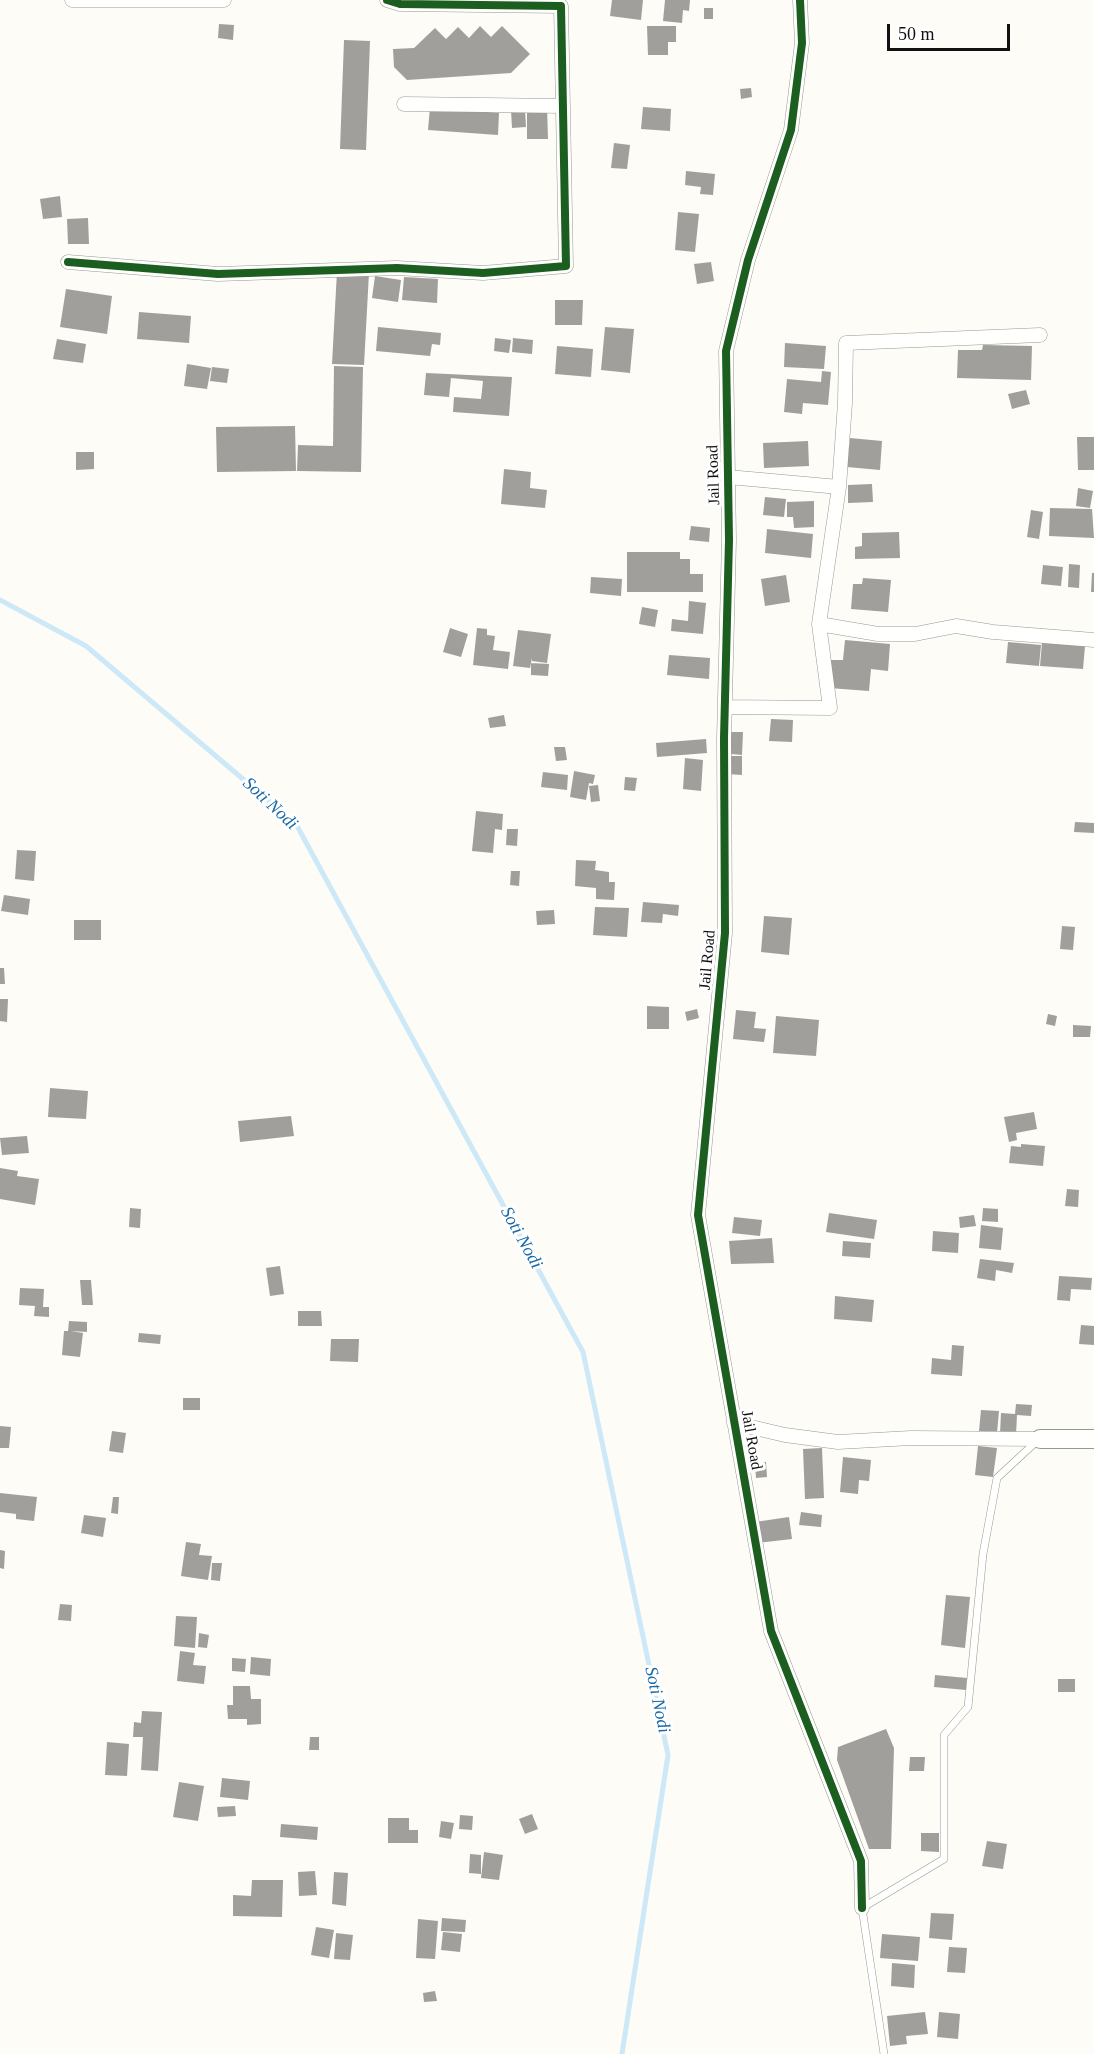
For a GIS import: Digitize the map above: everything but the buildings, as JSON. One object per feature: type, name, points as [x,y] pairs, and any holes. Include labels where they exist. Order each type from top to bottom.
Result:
[{"type":"street","points":[[72,0],[224,0]]},
{"type":"street","points":[[68,262],[218,274],[397,268],[483,273],[566,266],[561,6],[400,4],[387,0]]},
{"type":"street","name":"Jail Road","points":[[800,0],[802,43],[792,130],[748,260],[726,351],[728,477],[725,933],[698,1215],[771,1631],[861,1860],[862,1908]]},
{"type":"street","points":[[404,104],[564,106]]},
{"type":"street","points":[[725,707],[830,708],[819,624],[839,487],[845,403],[846,343],[1040,335]]},
{"type":"street","points":[[728,477],[839,487]]},
{"type":"street","points":[[819,624],[878,634],[915,634],[956,626],[993,633],[1094,640]]},
{"type":"street","points":[[734,1423],[785,1435],[838,1442],[911,1438],[1094,1439]]},
{"type":"lane","points":[[884,2054],[862,1908],[944,1860],[944,1735],[968,1707],[982,1554],[997,1478],[1040,1439]]},
{"type":"waterway","name":"Soti Nodi","points":[[0,600],[86,646],[296,824],[583,1352],[668,1755],[622,2054]]},
{"type":"cycle path","points":[[68,262],[218,274],[397,268],[483,273],[566,266],[561,6],[400,4],[387,0]]},
{"type":"cycle path","points":[[800,0],[802,43],[791,130],[748,260],[726,351],[729,540],[724,738],[725,933],[698,1215],[771,1631],[861,1861],[862,1908]]}]
